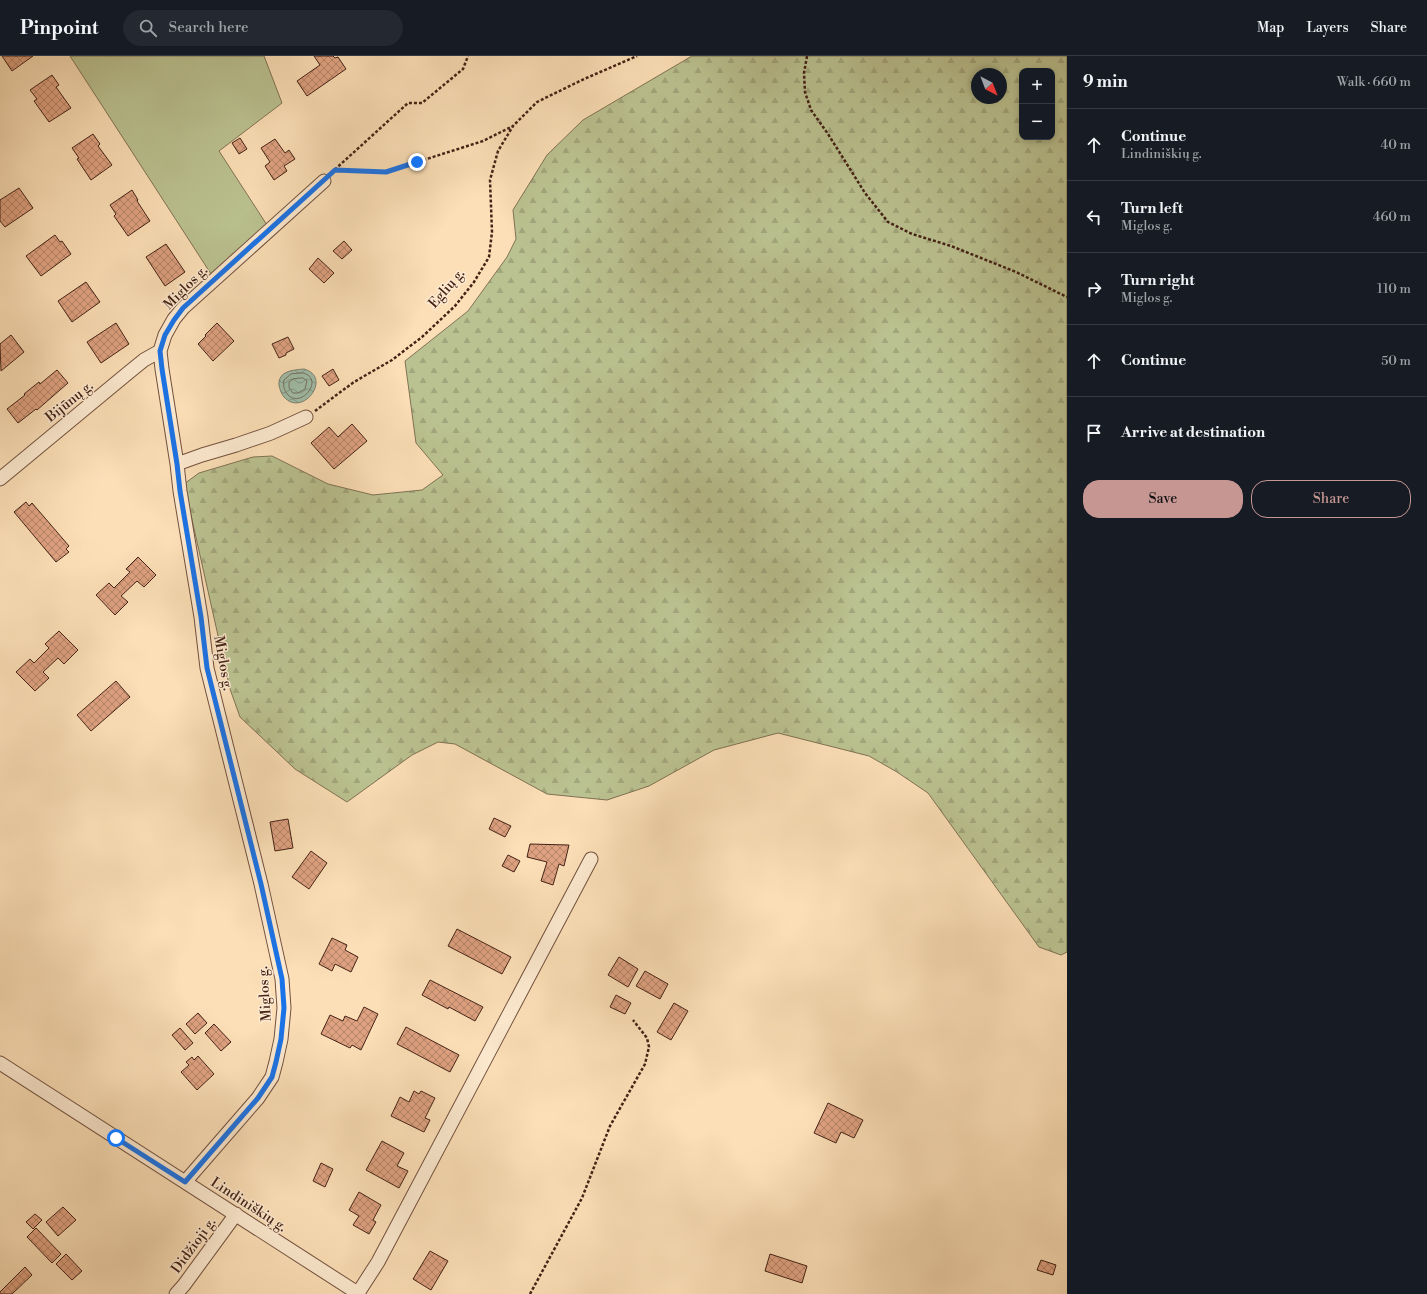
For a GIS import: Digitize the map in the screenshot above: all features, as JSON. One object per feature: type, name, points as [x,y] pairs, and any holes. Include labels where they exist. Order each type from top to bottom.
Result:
[{"type":"street","name":"Miglos g.","points":[[185,1182],[258,1098],[272,1077],[281,1039],[284,1008],[282,979],[263,892],[207,668],[201,617],[180,491],[160,351],[165,335],[183,308],[324,181]]},
{"type":"street","name":"Bijūnų g.","points":[[0,479],[144,360],[160,351]]},
{"type":"street","points":[[177,464],[202,454],[236,445],[306,417]]},
{"type":"street","points":[[358,1294],[378,1262],[591,859]]},
{"type":"street","name":"Lindiniškių g.","points":[[0,1063],[358,1294]]},
{"type":"street","name":"Didžioji g.","points":[[176,1294],[236,1214]]},
{"type":"path","points":[[324,181],[408,103],[422,103],[463,69],[468,56]]},
{"type":"path","name":"Eglių g.","points":[[306,417],[326,404],[354,382],[392,360],[422,337],[455,306],[474,282],[489,256],[492,232],[490,180],[498,151],[513,126],[537,102],[636,56]]},
{"type":"path","points":[[807,56],[804,72],[805,92],[811,110],[865,192],[888,222],[912,234],[951,246],[1016,272],[1067,297]]},
{"type":"path","points":[[335,170],[386,172],[483,141],[513,126]]},
{"type":"path","points":[[530,1294],[582,1198],[610,1126],[645,1064],[648,1048],[647,1038],[634,1020]]},
{"type":"green space","points":[[70,56],[264,56],[282,103],[219,151],[267,225],[211,274]]},
{"type":"green space","points":[[692,56],[1067,56],[1067,952],[1061,955],[1039,947],[928,793],[897,772],[869,756],[778,733],[714,750],[649,786],[607,800],[547,794],[455,744],[438,742],[412,755],[347,802],[295,769],[240,717],[230,689],[184,484],[199,473],[253,457],[272,456],[328,484],[373,495],[422,490],[443,475],[416,443],[405,361],[468,311],[507,257],[516,239],[513,210],[547,155],[583,120]]},
{"type":"water","points":[[304,369],[312,373],[316,380],[315,387],[312,394],[306,399],[299,403],[292,402],[282,394],[279,380],[287,372]]},
{"type":"building","points":[[2,56],[33,56],[12,71]]},
{"type":"building","points":[[314,56],[338,57],[346,69],[307,96],[297,81],[320,65]]},
{"type":"building","points":[[52,75],[59,85],[56,87],[71,108],[49,122],[34,101],[37,99],[30,90]]},
{"type":"building","points":[[93,134],[100,144],[98,146],[112,165],[91,180],[77,159],[79,158],[72,148]]},
{"type":"building","points":[[240,138],[247,149],[239,154],[232,143]]},
{"type":"building","points":[[275,139],[285,153],[289,150],[295,159],[284,166],[287,171],[274,180],[265,166],[270,162],[261,148]]},
{"type":"building","points":[[19,188],[33,208],[5,227],[0,221],[0,200]]},
{"type":"building","points":[[132,190],[150,221],[128,236],[114,216],[116,214],[110,205]]},
{"type":"building","points":[[55,235],[60,242],[62,241],[71,254],[41,276],[26,256]]},
{"type":"building","points":[[344,241],[352,250],[342,259],[333,251]]},
{"type":"building","points":[[166,244],[185,272],[165,286],[146,257]]},
{"type":"building","points":[[318,258],[334,273],[324,283],[309,269]]},
{"type":"building","points":[[86,282],[100,302],[72,322],[58,301]]},
{"type":"building","points":[[116,323],[129,344],[101,363],[87,342]]},
{"type":"building","points":[[217,323],[234,341],[213,361],[198,344]]},
{"type":"building","points":[[11,335],[24,352],[1,371],[0,344]]},
{"type":"building","points":[[288,337],[294,349],[279,358],[272,344]]},
{"type":"building","points":[[333,369],[339,380],[329,386],[322,376]]},
{"type":"building","points":[[57,370],[68,383],[37,410],[36,409],[18,423],[7,409],[39,382],[40,384]]},
{"type":"building","points":[[352,424],[367,441],[334,469],[311,443],[329,427],[338,437]]},
{"type":"building","points":[[26,502],[29,506],[32,503],[69,546],[66,549],[69,552],[56,562],[14,512]]},
{"type":"building","points":[[138,557],[156,575],[144,587],[137,581],[121,596],[128,602],[115,615],[96,595],[109,583],[114,588],[130,572],[126,569]]},
{"type":"building","points":[[59,631],[78,650],[64,664],[58,658],[43,672],[49,678],[35,691],[16,672],[30,659],[34,663],[49,648],[45,644]]},
{"type":"building","points":[[116,681],[130,697],[91,731],[77,715]]},
{"type":"building","points":[[494,818],[511,826],[505,837],[489,829]]},
{"type":"building","points":[[288,819],[293,848],[275,851],[270,822]]},
{"type":"building","points":[[530,844],[569,845],[564,866],[559,864],[553,885],[541,881],[547,862],[527,857]]},
{"type":"building","points":[[311,851],[327,863],[309,889],[292,877]]},
{"type":"building","points":[[508,855],[520,861],[514,872],[502,866]]},
{"type":"building","points":[[457,929],[511,957],[502,974],[448,946]]},
{"type":"building","points":[[332,938],[347,945],[345,950],[358,957],[351,972],[335,964],[332,971],[319,964]]},
{"type":"building","points":[[619,957],[638,969],[628,987],[608,975]]},
{"type":"building","points":[[645,971],[668,984],[660,999],[636,986]]},
{"type":"building","points":[[430,980],[483,1007],[475,1021],[422,995]]},
{"type":"building","points":[[616,995],[631,1003],[625,1014],[610,1007]]},
{"type":"building","points":[[674,1003],[688,1011],[671,1040],[657,1032]]},
{"type":"building","points":[[364,1007],[378,1014],[361,1050],[352,1045],[350,1048],[321,1034],[330,1015],[343,1021],[345,1016],[357,1021]]},
{"type":"building","points":[[198,1013],[207,1023],[195,1034],[186,1024]]},
{"type":"building","points":[[214,1024],[231,1042],[221,1051],[205,1033]]},
{"type":"building","points":[[406,1027],[459,1055],[450,1072],[397,1044]]},
{"type":"building","points":[[180,1028],[193,1043],[185,1050],[172,1035]]},
{"type":"building","points":[[198,1056],[214,1074],[197,1090],[181,1072],[189,1065],[186,1062],[192,1057],[194,1060]]},
{"type":"building","points":[[414,1091],[419,1094],[421,1091],[435,1098],[425,1118],[430,1120],[424,1132],[391,1116],[400,1097],[409,1102]]},
{"type":"building","points":[[828,1103],[863,1120],[854,1138],[841,1132],[836,1143],[814,1133]]},
{"type":"building","points":[[382,1141],[404,1153],[397,1166],[408,1171],[399,1188],[366,1170]]},
{"type":"building","points":[[321,1163],[333,1169],[325,1187],[313,1181]]},
{"type":"building","points":[[359,1192],[381,1205],[373,1220],[376,1222],[369,1234],[353,1225],[359,1216],[349,1210]]},
{"type":"building","points":[[63,1207],[76,1220],[58,1236],[46,1222]]},
{"type":"building","points":[[35,1214],[42,1220],[33,1229],[26,1222]]},
{"type":"building","points":[[36,1228],[61,1254],[52,1263],[27,1237]]},
{"type":"building","points":[[430,1251],[448,1261],[431,1290],[413,1279]]},
{"type":"building","points":[[66,1254],[82,1271],[72,1280],[56,1264]]},
{"type":"building","points":[[770,1254],[807,1266],[802,1283],[765,1271]]},
{"type":"building","points":[[1041,1260],[1056,1265],[1053,1275],[1037,1270]]},
{"type":"building","points":[[25,1267],[32,1275],[12,1294],[0,1294],[0,1292]]},
{"type":"route","points":[[116,1138],[185,1182],[258,1098],[272,1077],[281,1039],[284,1008],[282,979],[261,884],[207,668],[201,617],[180,491],[160,351],[165,335],[183,308],[335,170],[386,172],[417,162]]}]
